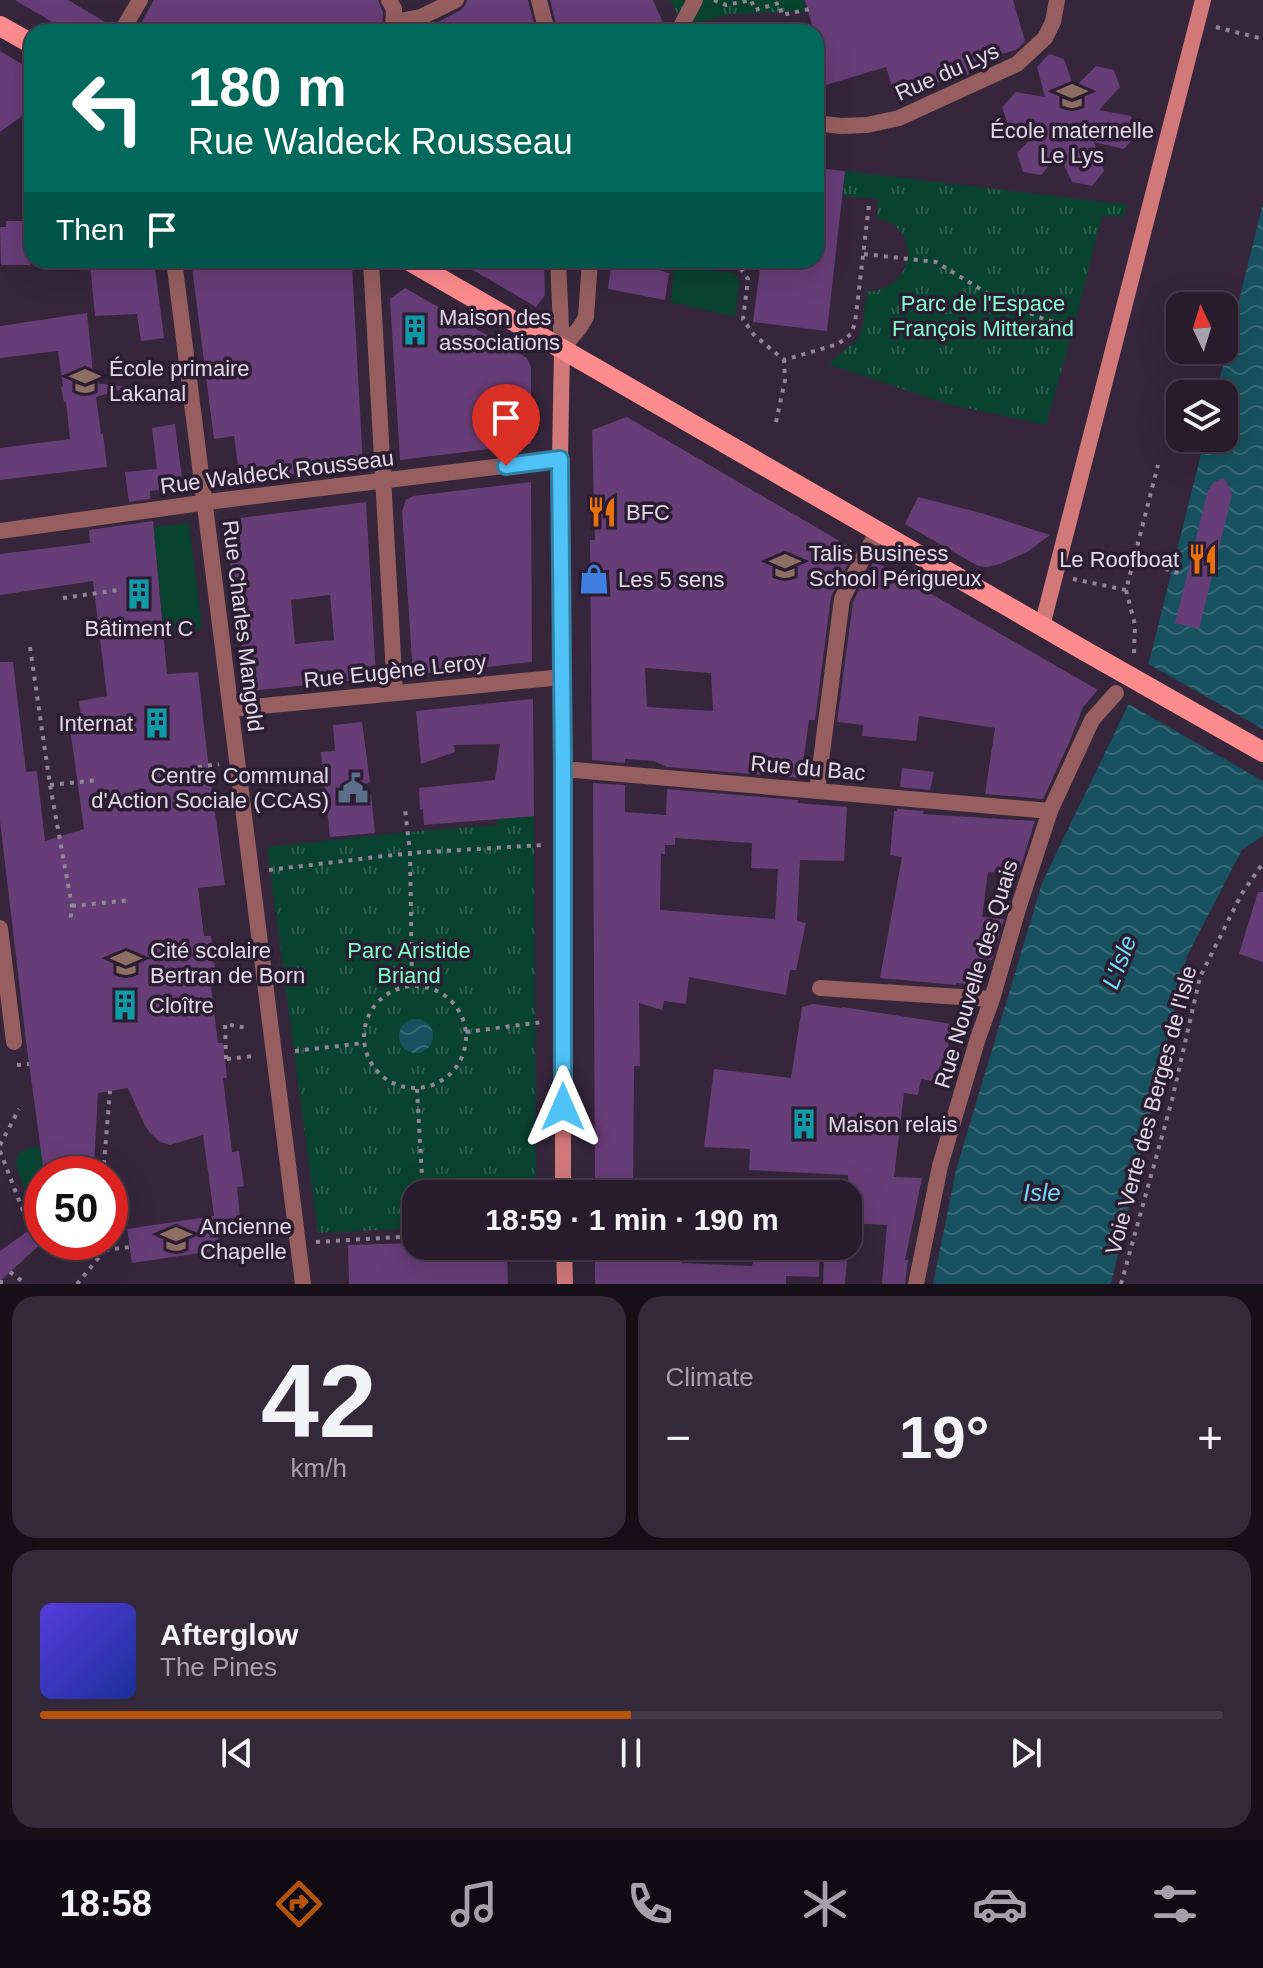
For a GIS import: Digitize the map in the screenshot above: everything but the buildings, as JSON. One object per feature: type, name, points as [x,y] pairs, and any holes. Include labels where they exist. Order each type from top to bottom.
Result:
[{"type":"main road","points":[[1042,626],[1203,0]]},
{"type":"main road","points":[[0,26],[24,40]]},
{"type":"main road","points":[[422,268],[1263,752]]},
{"type":"main road","points":[[562,349],[563,1180]]},
{"type":"main road","points":[[564,1260],[565,1284]]},
{"type":"street","points":[[126,24],[140,0]]},
{"type":"street","points":[[389,0],[394,9],[394,24]]},
{"type":"street","points":[[402,24],[456,0]]},
{"type":"street","points":[[539,0],[545,24]]},
{"type":"street","points":[[682,24],[695,0]]},
{"type":"street","name":"Rue du Lys","points":[[824,124],[867,125],[899,118],[1017,64],[1045,38],[1053,22],[1057,0]]},
{"type":"street","name":"Rue Charles Mangold","points":[[175,268],[303,1284]]},
{"type":"street","points":[[371,268],[395,693]]},
{"type":"street","points":[[558,268],[562,349]]},
{"type":"street","points":[[562,349],[586,317],[589,268]]},
{"type":"street","name":"Rue Waldeck Rousseau","points":[[0,531],[560,459]]},
{"type":"street","points":[[817,791],[842,599],[879,532]]},
{"type":"street","name":"Rue Eugène Leroy","points":[[231,709],[563,677]]},
{"type":"street","name":"Rue Nouvelle des Quais","points":[[916,1284],[940,1166],[1050,811],[1092,720],[1116,693]]},
{"type":"street","name":"Rue du Bac","points":[[563,769],[1050,811]]},
{"type":"street","points":[[0,928],[14,1042]]},
{"type":"street","points":[[820,988],[992,999]]},
{"type":"path","points":[[714,0],[726,5],[751,0],[755,10],[779,3],[782,15],[810,9]]},
{"type":"path","points":[[1213,26],[1263,39]]},
{"type":"path","points":[[784,360],[838,344],[851,334],[855,323],[869,205]]},
{"type":"path","points":[[863,254],[936,262],[995,298],[1046,320],[1074,326]]},
{"type":"path","points":[[740,268],[748,279],[743,319],[754,335],[784,360],[785,380],[776,422]]},
{"type":"path","points":[[1135,651],[1135,625],[1126,590],[1158,465]]},
{"type":"path","points":[[1165,569],[1183,574]]},
{"type":"path","points":[[1071,578],[1126,590]]},
{"type":"path","points":[[63,598],[118,590]]},
{"type":"path","points":[[30,647],[72,906],[70,923]]},
{"type":"path","points":[[50,785],[98,780]]},
{"type":"path","points":[[405,809],[410,853],[412,986]]},
{"type":"path","points":[[251,873],[410,853],[563,843]]},
{"type":"path","name":"Voie Verte des Berges de l'Isle","points":[[1121,1284],[1172,1100],[1200,977],[1241,895],[1263,863]]},
{"type":"path","points":[[72,906],[131,900]]},
{"type":"path","points":[[412,986],[428,987],[454,1003],[466,1032],[465,1049],[459,1064],[448,1076],[433,1085],[417,1088],[402,1087],[376,1071],[364,1043],[365,1026],[371,1011],[382,998],[396,989],[412,986]]},
{"type":"path","points":[[466,1032],[562,1019]]},
{"type":"path","points":[[239,1057],[226,1059],[225,1024],[247,1028]]},
{"type":"path","points":[[274,1054],[364,1043]]},
{"type":"path","points":[[17,1065],[29,1064]]},
{"type":"path","points":[[417,1088],[422,1180]]},
{"type":"path","points":[[105,1156],[110,1091]]},
{"type":"path","points":[[19,1109],[0,1148],[24,1213]]},
{"type":"path","points":[[298,1243],[402,1237]]},
{"type":"path","points":[[77,1284],[97,1260]]},
{"type":"path","points":[[10,1272],[26,1284]]},
{"type":"green space","points":[[670,0],[803,0],[807,11],[731,14],[696,24],[683,24]]},
{"type":"green space","name":"Parc de l'Espace François Mitterand","points":[[845,171],[1127,205],[1124,217],[1102,216],[1046,425],[948,404],[828,364],[859,338],[867,291],[883,288],[895,281],[904,271],[908,258],[902,234],[892,224],[877,218],[878,199],[843,196]]},
{"type":"green space","points":[[674,268],[735,273],[735,278],[740,278],[735,317],[671,302]]},
{"type":"green space","points":[[189,523],[202,628],[164,632],[153,524],[155,527]]},
{"type":"green space","name":"Parc Aristide Briand","points":[[534,816],[536,1180],[402,1180],[402,1229],[318,1233],[267,847],[498,825],[498,819]]},
{"type":"green space","points":[[31,1147],[41,1148],[42,1156],[24,1156],[24,1188],[15,1162],[19,1153]]},
{"type":"water","name":"Isle","points":[[1263,203],[1263,836],[1242,850],[1187,956],[1111,1284],[933,1284],[956,1170],[1042,883],[1149,662],[1202,452],[1238,452],[1238,380],[1219,380],[1223,364],[1238,364],[1238,305]]},
{"type":"water","points":[[416,1019],[428,1024],[433,1036],[428,1048],[416,1053],[404,1048],[399,1036],[404,1024]]},
{"type":"pier","points":[[1145,662],[1263,729],[1263,781],[1125,702]]},
{"type":"place","name":"École maternelle Le Lys","points":[[1072,96]]},
{"type":"place","name":"Maison des associations","points":[[415,330]]},
{"type":"place","name":"École primaire Lakanal","points":[[85,381]]},
{"type":"place","name":"BFC","points":[[602,512]]},
{"type":"place","name":"Le Roofboat","points":[[1203,559]]},
{"type":"place","name":"Talis Business School Périgueux","points":[[785,566]]},
{"type":"place","name":"Les 5 sens","points":[[594,579]]},
{"type":"place","name":"Bâtiment C","points":[[139,594]]},
{"type":"place","name":"Internat","points":[[157,723]]},
{"type":"place","name":"Centre Communal d'Action Sociale (CCAS)","points":[[353,788]]},
{"type":"place","name":"Cité scolaire Bertran de Born","points":[[126,963]]},
{"type":"place","name":"Cloître","points":[[125,1005]]},
{"type":"place","name":"Maison relais","points":[[804,1124]]},
{"type":"place","name":"Ancienne Chapelle","points":[[176,1239]]},
{"type":"route","points":[[506,466],[560,459],[563,1107]]},
{"type":"water label","name":"L'Isle","points":[[1119,962]]}]
